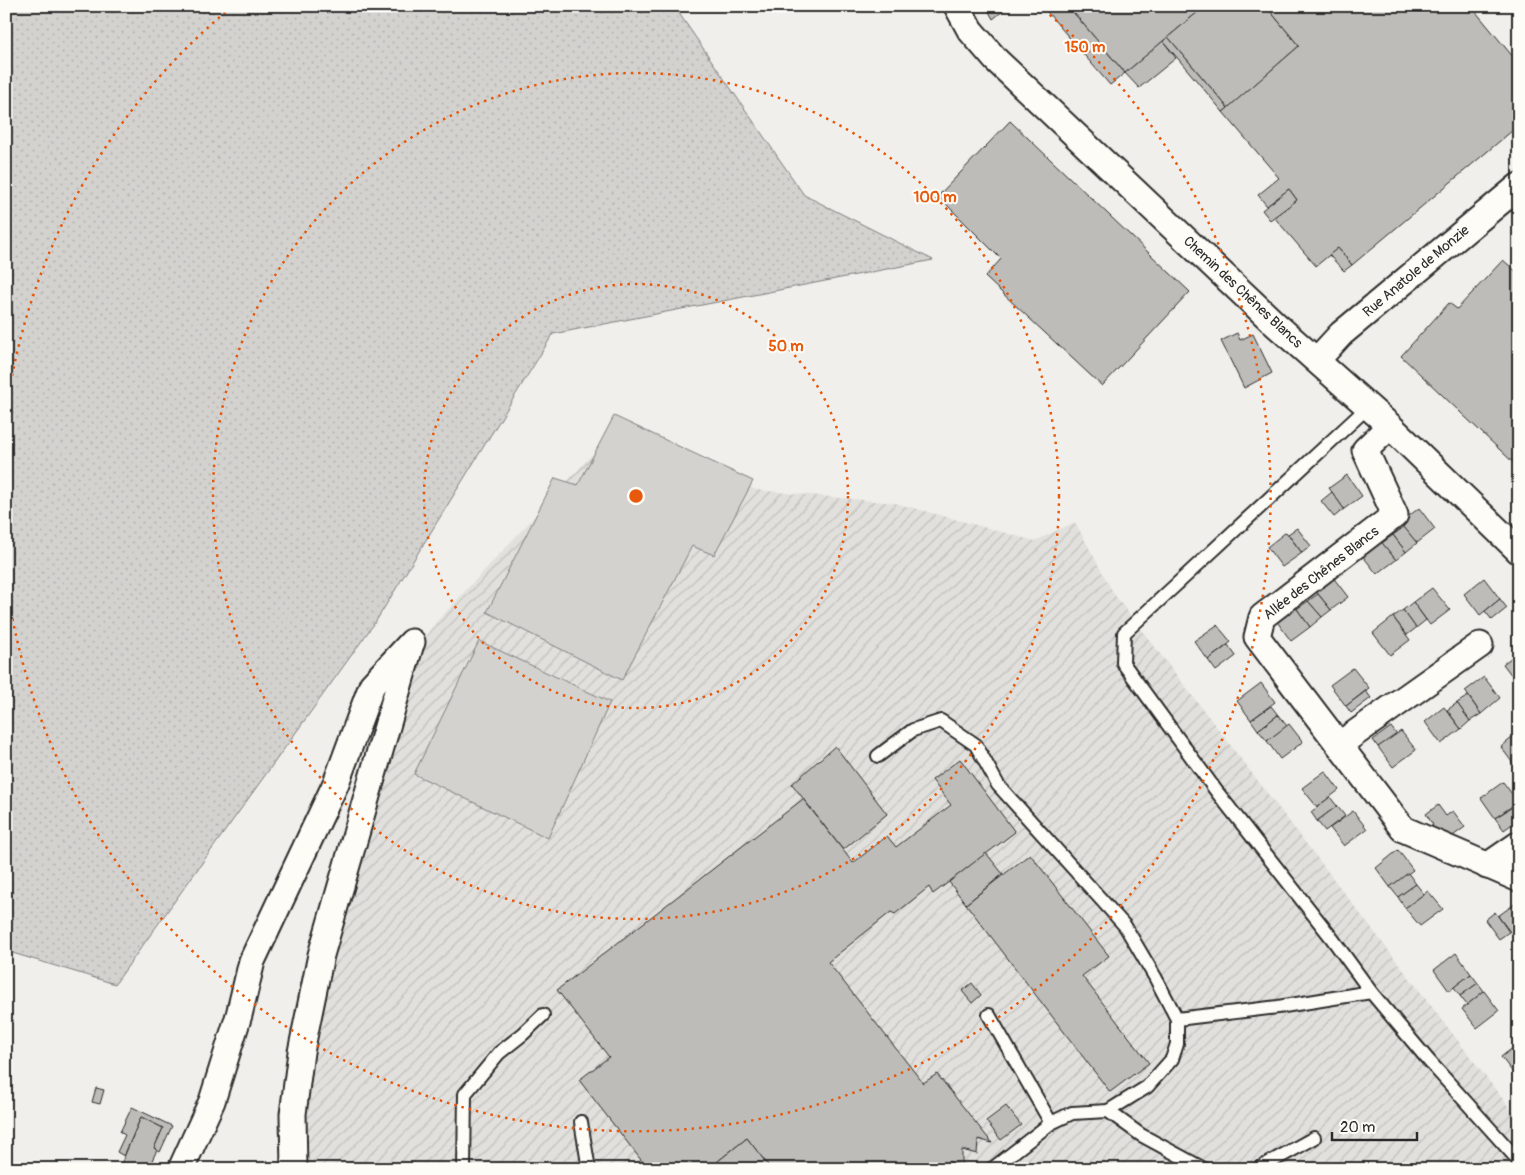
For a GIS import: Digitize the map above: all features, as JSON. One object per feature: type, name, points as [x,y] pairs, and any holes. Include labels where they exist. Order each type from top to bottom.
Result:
[{"type":"street","name":"Chemin des Chênes Blancs","points":[[957,6],[970,30],[996,60],[1267,316],[1390,426],[1519,551]]},
{"type":"street","name":"Rue Anatole de Monzie","points":[[1316,360],[1341,334],[1519,186]]},
{"type":"street","name":"Allée des Chênes Blancs","points":[[1390,426],[1365,450],[1395,515],[1262,617],[1257,637],[1403,829],[1519,880]]},
{"type":"street","points":[[180,1169],[212,1101],[239,1015],[252,961],[336,783],[372,685],[412,642],[321,955],[301,1052],[294,1105],[294,1169]]},
{"type":"street","points":[[1340,744],[1480,645]]},
{"type":"street","points":[[1487,866],[1519,844]]},
{"type":"lane","points":[[1368,407],[1124,634],[1122,663],[1217,792],[1331,937],[1371,992],[1429,1061],[1519,1161]]},
{"type":"lane","points":[[878,756],[913,730],[941,721],[976,745],[998,785],[1125,926],[1177,1019],[1177,1044],[1172,1059],[1147,1087],[1108,1111],[1072,1113],[1052,1122],[992,1169]]},
{"type":"lane","points":[[1177,1019],[1278,1007],[1371,992]]},
{"type":"lane","points":[[464,1169],[465,1094],[498,1053],[523,1034],[543,1015]]},
{"type":"lane","points":[[989,1015],[1052,1122]]},
{"type":"lane","points":[[1108,1111],[1140,1135],[1204,1169]]},
{"type":"lane","points":[[581,1122],[589,1169]]},
{"type":"lane","points":[[1258,1169],[1314,1138]]},
{"type":"shaded area","points":[[6,6],[674,6],[804,195],[933,260],[553,334],[376,621],[115,984],[6,951]]},
{"type":"shaded area","points":[[614,416],[753,481],[714,555],[692,546],[622,680],[487,612],[555,478],[578,485]]},
{"type":"shaded area","points":[[611,422],[756,490],[895,503],[1035,541],[1075,522],[1114,594],[1519,1120],[1519,1169],[305,1169],[304,1117],[334,956],[417,655],[430,629],[602,444]]},
{"type":"shaded area","points":[[479,641],[610,702],[548,838],[414,774]]},
{"type":"building","points":[[986,6],[1009,6],[993,19]]},
{"type":"building","points":[[1042,6],[1068,6],[1125,73],[1110,85]]},
{"type":"building","points":[[1068,6],[1205,6],[1125,73]]},
{"type":"building","points":[[1205,6],[1266,6],[1299,46],[1228,108],[1168,37]]},
{"type":"building","points":[[1266,6],[1471,6],[1519,64],[1519,125],[1352,265],[1338,248],[1316,266],[1274,217],[1297,200],[1289,189],[1267,206],[1258,195],[1279,178],[1223,112],[1299,46]]},
{"type":"building","points":[[1168,37],[1228,108],[1223,112],[1163,41]]},
{"type":"building","points":[[1163,41],[1176,58],[1139,88],[1125,73]]},
{"type":"building","points":[[1010,121],[1190,292],[1102,386],[985,277],[1001,259],[938,196]]},
{"type":"building","points":[[1289,189],[1297,200],[1270,220],[1262,210]]},
{"type":"building","points":[[1338,248],[1352,265],[1344,271],[1329,255]]},
{"type":"building","points":[[1503,260],[1519,274],[1519,468],[1401,356],[1449,303],[1457,309]]},
{"type":"building","points":[[1237,333],[1240,340],[1253,334],[1272,373],[1244,388],[1221,341]]},
{"type":"building","points":[[1347,475],[1362,496],[1344,509],[1329,488]]},
{"type":"building","points":[[1332,492],[1344,509],[1334,517],[1321,501]]},
{"type":"building","points":[[1419,508],[1435,529],[1417,543],[1400,523]]},
{"type":"building","points":[[1404,527],[1417,543],[1406,552],[1393,535]]},
{"type":"building","points":[[1297,528],[1311,546],[1302,553],[1288,534]]},
{"type":"building","points":[[1286,532],[1302,553],[1282,567],[1267,547]]},
{"type":"building","points":[[1393,535],[1406,552],[1396,560],[1382,543]]},
{"type":"building","points":[[1379,539],[1396,560],[1377,574],[1361,554]]},
{"type":"building","points":[[1332,576],[1348,597],[1331,610],[1315,590]]},
{"type":"building","points":[[1484,578],[1500,599],[1480,615],[1464,594]]},
{"type":"building","points":[[1432,588],[1450,610],[1430,625],[1413,602]]},
{"type":"building","points":[[1318,594],[1331,610],[1322,617],[1308,601]]},
{"type":"building","points":[[1500,599],[1507,608],[1492,620],[1485,611]]},
{"type":"building","points":[[1308,601],[1322,617],[1310,627],[1297,609]]},
{"type":"building","points":[[1413,602],[1426,620],[1416,628],[1403,610]]},
{"type":"building","points":[[1294,605],[1310,627],[1291,641],[1275,619]]},
{"type":"building","points":[[1403,610],[1416,628],[1407,635],[1393,617]]},
{"type":"building","points":[[1393,617],[1410,640],[1390,655],[1373,633]]},
{"type":"building","points":[[1217,625],[1231,642],[1208,660],[1194,641]]},
{"type":"building","points":[[1228,645],[1236,656],[1216,671],[1208,660]]},
{"type":"building","points":[[1519,652],[1519,665],[1512,657]]},
{"type":"building","points":[[1512,657],[1519,665],[1519,679],[1516,681],[1503,664]]},
{"type":"building","points":[[1353,668],[1369,688],[1346,706],[1330,685]]},
{"type":"building","points":[[1484,677],[1500,698],[1481,714],[1465,691]]},
{"type":"building","points":[[1261,683],[1275,702],[1251,720],[1237,701]]},
{"type":"building","points":[[1366,691],[1371,698],[1351,713],[1346,706]]},
{"type":"building","points":[[1468,696],[1481,714],[1470,721],[1457,703]]},
{"type":"building","points":[[1457,703],[1470,721],[1461,729],[1447,710]]},
{"type":"building","points":[[1271,706],[1278,715],[1258,730],[1251,720]]},
{"type":"building","points":[[1444,707],[1461,729],[1441,744],[1425,722]]},
{"type":"building","points":[[1278,715],[1287,726],[1267,741],[1258,730]]},
{"type":"building","points":[[1289,724],[1303,742],[1280,759],[1267,741]]},
{"type":"building","points":[[1391,727],[1397,735],[1378,747],[1373,740]]},
{"type":"building","points":[[1401,731],[1416,750],[1393,767],[1378,747]]},
{"type":"building","points":[[1519,732],[1519,767],[1517,769],[1501,747]]},
{"type":"building","points":[[835,746],[887,814],[843,850],[792,784]]},
{"type":"building","points":[[960,759],[1015,832],[933,894],[929,887],[895,914],[891,912],[828,962],[923,1083],[937,1074],[992,1143],[978,1139],[977,1154],[962,1150],[962,1166],[947,1161],[947,1169],[771,1169],[747,1138],[708,1169],[648,1169],[579,1080],[609,1057],[557,990],[803,799],[853,863],[887,836],[896,847],[951,805],[932,780]]},
{"type":"building","points":[[1325,771],[1339,790],[1317,807],[1302,788]]},
{"type":"building","points":[[1503,782],[1518,802],[1495,818],[1481,798]]},
{"type":"building","points":[[1330,797],[1337,806],[1317,821],[1311,812]]},
{"type":"building","points":[[1438,805],[1446,816],[1453,811],[1465,827],[1450,838],[1428,829],[1433,825],[1426,814]]},
{"type":"building","points":[[1337,806],[1345,816],[1325,831],[1317,821]]},
{"type":"building","points":[[1514,806],[1519,812],[1519,819],[1504,830],[1495,818]]},
{"type":"building","points":[[1353,811],[1367,829],[1344,846],[1330,828]]},
{"type":"building","points":[[1398,850],[1413,870],[1390,887],[1376,868]]},
{"type":"building","points":[[986,853],[1003,874],[966,904],[949,882]]},
{"type":"building","points":[[1030,854],[1109,956],[1082,976],[1149,1063],[1110,1092],[966,904]]},
{"type":"building","points":[[1408,873],[1416,884],[1398,897],[1390,887]]},
{"type":"building","points":[[1416,884],[1424,894],[1405,908],[1398,897]]},
{"type":"building","points":[[1428,891],[1443,909],[1420,926],[1405,908]]},
{"type":"building","points":[[1516,903],[1519,907],[1519,934],[1514,937],[1498,916]]},
{"type":"building","points":[[1495,912],[1509,932],[1499,939],[1485,920]]},
{"type":"building","points":[[1456,953],[1471,974],[1449,991],[1434,970]]},
{"type":"building","points":[[1471,974],[1478,983],[1460,996],[1454,987]]},
{"type":"building","points":[[972,983],[981,995],[972,1003],[962,991]]},
{"type":"building","points":[[1478,983],[1484,991],[1467,1005],[1460,996]]},
{"type":"building","points":[[1484,991],[1499,1011],[1477,1028],[1462,1009]]},
{"type":"building","points":[[1519,1043],[1519,1079],[1518,1079],[1501,1057]]},
{"type":"building","points":[[96,1088],[104,1090],[100,1104],[92,1102]]},
{"type":"building","points":[[1006,1106],[1021,1125],[1001,1140],[986,1121]]},
{"type":"building","points":[[132,1107],[172,1126],[160,1152],[154,1148],[163,1128],[141,1117],[124,1156],[117,1152],[125,1135],[120,1132]]},
{"type":"building","points":[[141,1117],[163,1128],[154,1148],[157,1150],[148,1169],[119,1169]]},
{"type":"building","points":[[747,1138],[771,1169],[708,1169]]}]
